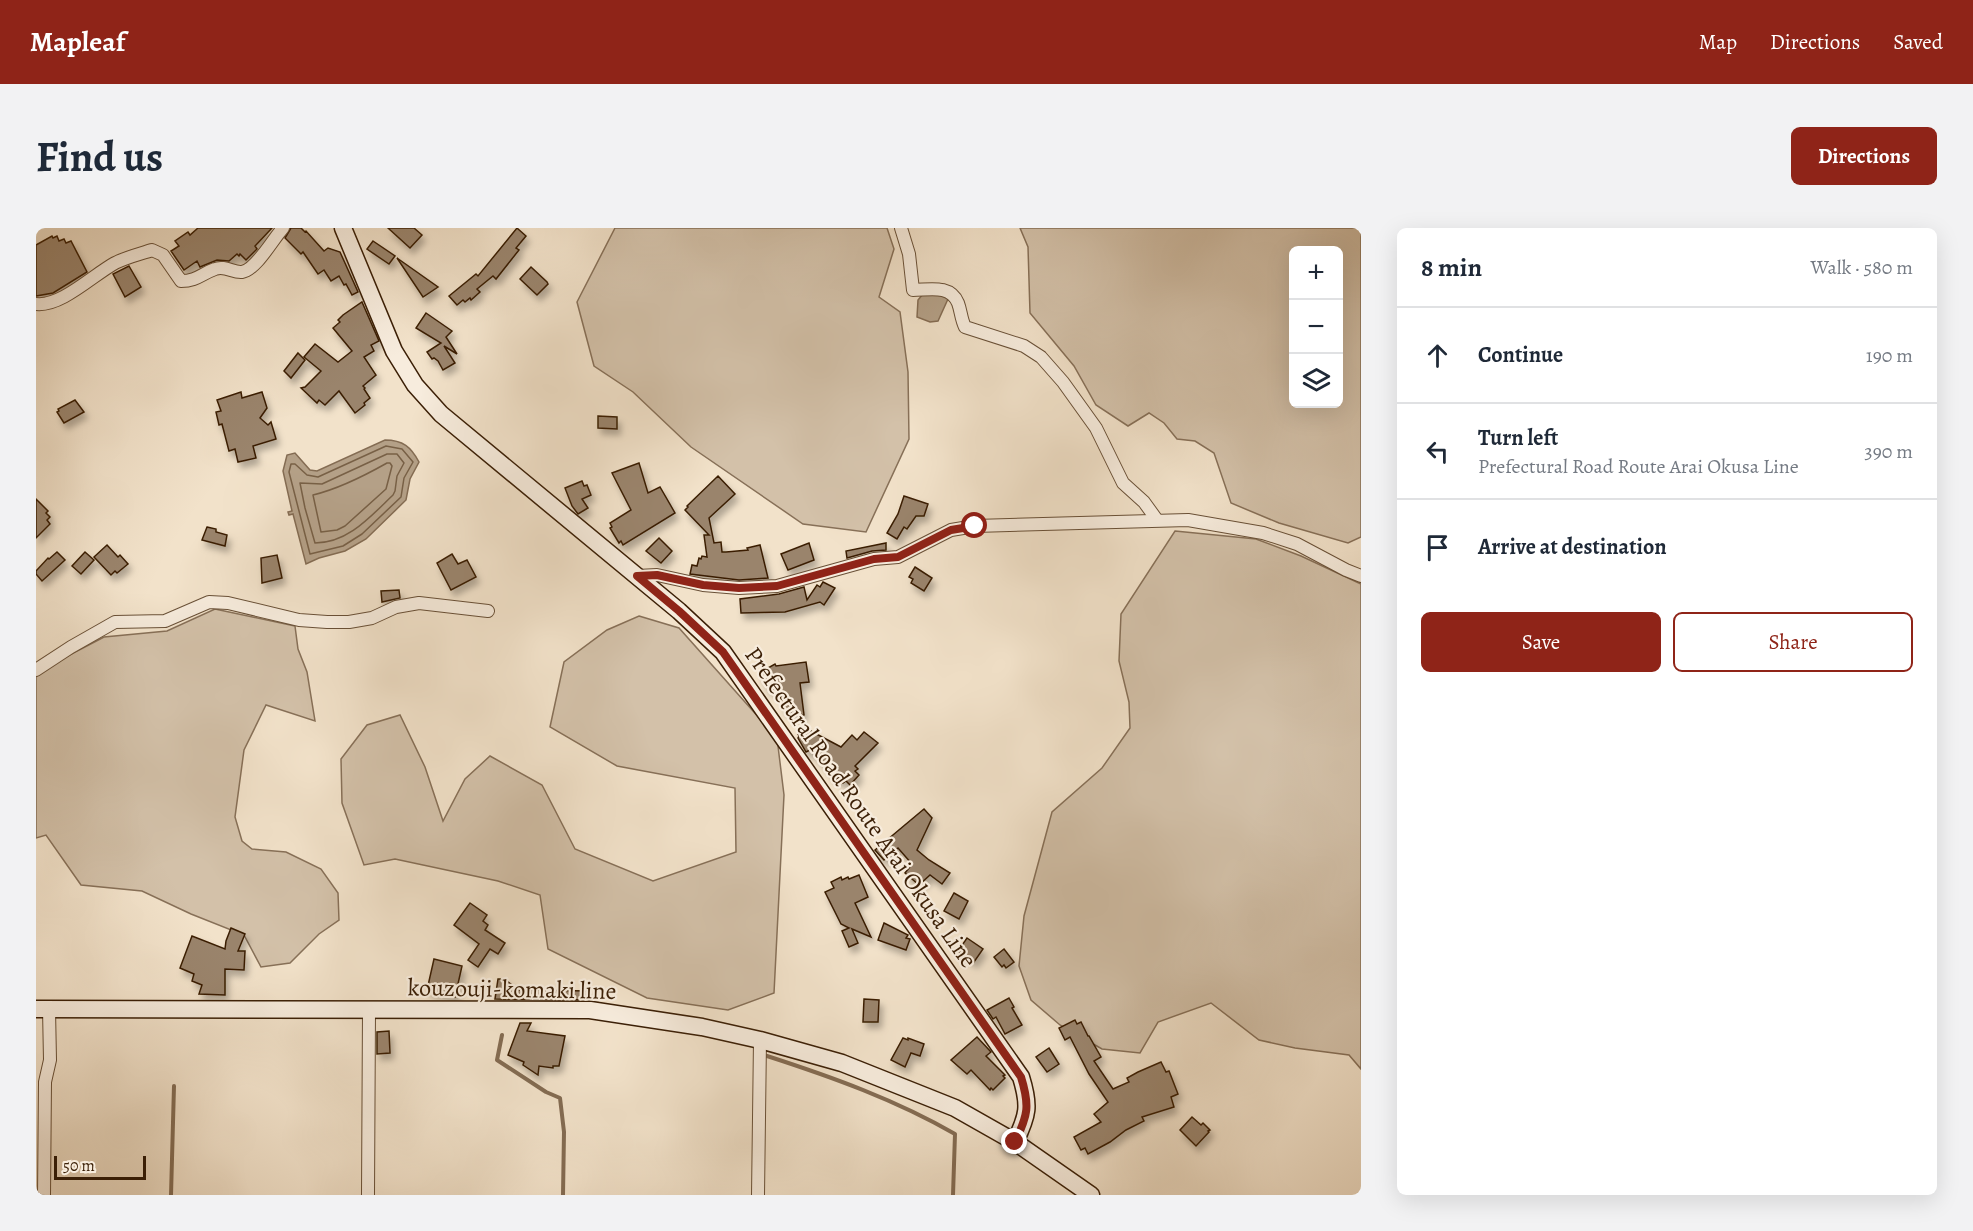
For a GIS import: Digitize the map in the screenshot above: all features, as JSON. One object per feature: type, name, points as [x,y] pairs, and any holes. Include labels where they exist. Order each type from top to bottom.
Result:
[{"type":"main road","name":"Prefectural Road Route Arai Okusa Line","points":[[345,231],[394,351],[415,385],[441,414],[679,611],[723,652],[1021,1077],[1027,1097],[1026,1119],[1015,1142]]},
{"type":"main road","name":"kouzouji-komaki line","points":[[42,1009],[590,1010],[702,1027],[760,1040],[842,1063],[945,1104],[1015,1142],[1091,1195]]},
{"type":"street","points":[[36,304],[43,305],[57,301],[117,262],[152,250],[163,255],[181,281],[193,281],[217,268],[226,268],[240,273],[250,269],[283,228]]},
{"type":"street","points":[[901,228],[909,254],[913,290],[944,289],[950,292],[957,301],[965,327],[1024,346],[1041,357],[1063,382],[1096,428],[1123,483],[1144,502],[1157,520]]},
{"type":"street","points":[[637,576],[657,575],[703,585],[739,588],[777,586],[874,559],[898,557],[951,530],[975,526],[1188,520],[1263,533],[1298,544],[1361,576]]},
{"type":"street","points":[[36,670],[71,646],[115,622],[165,621],[209,602],[228,603],[299,620],[327,622],[350,622],[372,618],[396,607],[419,603],[488,611]]},
{"type":"street","points":[[42,1009],[50,1060],[45,1082],[44,1195]]},
{"type":"street","points":[[368,1195],[369,1011]]},
{"type":"street","points":[[758,1195],[760,1040]]},
{"type":"shaded area","points":[[615,228],[887,228],[894,249],[879,297],[900,312],[908,372],[909,439],[866,532],[803,524],[691,447],[633,392],[594,366],[577,302]]},
{"type":"shaded area","points":[[1020,228],[1361,228],[1361,537],[1348,543],[1279,523],[1231,503],[1214,453],[1195,441],[1177,439],[1164,423],[1149,413],[1128,426],[1096,405],[1074,366],[1030,313],[1028,247]]},
{"type":"shaded area","points":[[1175,531],[1256,539],[1301,556],[1361,584],[1361,1069],[1349,1055],[1295,1048],[1259,1040],[1211,1003],[1158,1022],[1140,1053],[1102,1049],[1060,1025],[1031,1000],[1019,966],[1024,916],[1052,812],[1102,768],[1130,728],[1129,702],[1119,661],[1121,614]]},
{"type":"shaded area","points":[[215,609],[295,626],[298,649],[307,672],[315,721],[266,705],[244,750],[235,817],[242,841],[252,849],[286,852],[321,869],[338,893],[339,920],[319,934],[290,963],[261,967],[244,935],[142,891],[81,885],[46,835],[36,838],[36,677],[56,662],[104,637],[167,631]]},
{"type":"shaded area","points":[[639,616],[679,628],[777,738],[784,795],[774,993],[728,1010],[647,998],[548,949],[540,895],[498,881],[395,859],[364,865],[342,803],[341,759],[367,725],[400,715],[425,767],[443,821],[465,779],[490,756],[542,785],[575,849],[653,881],[736,852],[735,788],[617,766],[550,727],[564,662],[607,630]]},
{"type":"water","points":[[923,294],[943,294],[948,299],[938,321],[930,322],[917,317],[918,300]]},
{"type":"water","points":[[385,440],[397,441],[406,445],[419,462],[410,479],[406,500],[366,539],[345,551],[306,564],[293,514],[289,515],[288,512],[292,511],[283,471],[287,455],[295,453],[310,470],[317,471]]},
{"type":"building","points":[[198,228],[272,228],[255,246],[257,249],[246,260],[237,254],[229,261],[217,260],[200,267],[197,261],[184,270],[171,251],[179,246],[175,241],[188,232],[190,235]]},
{"type":"building","points":[[291,228],[301,228],[306,231],[324,251],[328,248],[340,252],[358,292],[352,295],[339,276],[331,281],[324,270],[318,274],[303,252],[301,254],[285,238]]},
{"type":"building","points":[[388,228],[414,228],[422,235],[410,248]]},
{"type":"building","points":[[517,228],[526,236],[516,248],[519,250],[496,279],[493,276],[477,289],[480,292],[471,300],[470,298],[465,302],[463,300],[457,305],[449,296],[476,274],[478,276]]},
{"type":"building","points":[[52,236],[53,238],[57,236],[59,241],[64,239],[66,243],[71,241],[87,272],[53,293],[36,296],[36,245]]},
{"type":"building","points":[[373,241],[395,256],[389,264],[367,249]]},
{"type":"building","points":[[397,258],[438,287],[423,297]]},
{"type":"building","points":[[129,266],[141,287],[125,297],[113,274]]},
{"type":"building","points":[[531,267],[548,284],[537,295],[520,279]]},
{"type":"building","points":[[362,302],[379,341],[371,345],[374,351],[364,357],[376,375],[363,386],[370,398],[355,413],[339,391],[325,405],[319,400],[317,403],[301,388],[305,387],[321,371],[304,357],[315,344],[338,362],[352,351],[333,328],[340,322],[338,320],[343,315]]},
{"type":"building","points":[[426,313],[452,331],[446,337],[457,354],[444,346],[455,363],[443,370],[438,361],[432,359],[427,352],[441,343],[416,328]]},
{"type":"building","points":[[298,353],[305,360],[291,378],[284,371]]},
{"type":"building","points":[[241,392],[242,398],[262,392],[267,408],[260,418],[268,425],[271,422],[276,439],[253,446],[256,458],[238,462],[235,449],[229,451],[222,424],[219,425],[216,412],[221,411],[217,400]]},
{"type":"building","points":[[75,400],[84,412],[64,423],[57,412],[58,409]]},
{"type":"building","points":[[598,416],[617,417],[617,429],[598,428]]},
{"type":"building","points":[[639,463],[648,493],[660,487],[675,513],[623,545],[621,541],[619,543],[610,528],[612,527],[610,523],[631,510],[612,473]]},
{"type":"building","points":[[718,476],[735,494],[709,518],[714,543],[721,542],[722,552],[748,550],[747,548],[760,545],[768,578],[739,580],[690,574],[692,565],[697,566],[699,558],[707,557],[704,535],[709,535],[685,510]]},
{"type":"building","points":[[582,481],[584,486],[587,485],[591,495],[582,499],[588,508],[578,514],[565,488]]},
{"type":"building","points":[[904,496],[928,504],[924,516],[916,516],[907,529],[904,527],[897,539],[887,533],[898,514]]},
{"type":"building","points":[[36,499],[48,511],[46,513],[50,517],[47,520],[50,524],[36,538]]},
{"type":"building","points":[[207,527],[227,535],[225,546],[202,540]]},
{"type":"building","points":[[659,538],[672,551],[661,563],[646,551]]},
{"type":"building","points":[[809,543],[814,560],[788,570],[781,554]]},
{"type":"building","points":[[886,543],[886,550],[872,551],[847,558],[846,551]]},
{"type":"building","points":[[107,545],[128,564],[111,575],[94,557]]},
{"type":"building","points":[[57,552],[65,560],[42,581],[36,571]]},
{"type":"building","points":[[85,552],[94,560],[81,574],[72,566]]},
{"type":"building","points":[[452,554],[458,564],[467,560],[476,577],[451,590],[437,563]]},
{"type":"building","points":[[277,555],[282,578],[262,583],[261,558]]},
{"type":"building","points":[[915,567],[932,578],[924,591],[911,583],[913,579],[909,577]]},
{"type":"building","points":[[823,582],[835,588],[824,605],[820,602],[785,612],[741,613],[740,599],[779,594],[804,587],[807,600],[817,585],[820,587]]},
{"type":"building","points":[[399,590],[400,598],[382,602],[381,591]]},
{"type":"building","points":[[806,662],[809,682],[800,683],[804,715],[792,717],[790,709],[783,710],[779,687],[772,691],[771,688],[768,689],[759,673],[775,664],[776,666]]},
{"type":"building","points":[[807,729],[841,747],[852,735],[857,740],[864,732],[878,743],[855,766],[858,769],[855,771],[859,775],[850,785],[846,781],[843,783],[838,777],[836,780],[810,750],[806,752],[798,734]]},
{"type":"building","points":[[924,809],[932,818],[917,850],[950,873],[942,884],[930,875],[919,885],[905,873],[912,864],[898,848],[884,860],[875,850]]},
{"type":"building","points":[[859,875],[868,897],[855,903],[871,937],[852,929],[858,943],[849,947],[842,931],[849,928],[841,924],[825,892],[834,888],[831,882],[841,877],[842,880]]},
{"type":"building","points":[[954,893],[968,901],[959,919],[944,911]]},
{"type":"building","points":[[470,903],[487,915],[483,921],[488,925],[485,930],[505,943],[498,954],[490,949],[478,967],[468,960],[479,944],[454,925]]},
{"type":"building","points":[[884,923],[908,935],[906,938],[910,939],[906,950],[878,940]]},
{"type":"building","points":[[231,928],[245,934],[238,951],[245,951],[244,970],[225,969],[225,995],[199,994],[202,985],[192,981],[194,974],[180,968],[192,936],[225,949]]},
{"type":"building","points":[[967,938],[983,949],[974,962],[958,951]]},
{"type":"building","points":[[1004,949],[1014,962],[1006,968],[1004,965],[1002,967],[994,957]]},
{"type":"building","points":[[434,959],[462,966],[455,997],[427,990]]},
{"type":"building","points":[[498,979],[504,979],[519,990],[591,991],[591,1000],[495,999]]},
{"type":"building","points":[[1009,998],[1022,1025],[1005,1034],[996,1017],[993,1019],[987,1010]]},
{"type":"building","points":[[864,999],[879,1000],[878,1022],[863,1022]]},
{"type":"building","points":[[1075,1020],[1077,1024],[1081,1022],[1101,1057],[1094,1061],[1113,1089],[1129,1082],[1127,1078],[1161,1062],[1166,1072],[1169,1071],[1178,1094],[1171,1097],[1174,1107],[1142,1117],[1144,1121],[1088,1154],[1085,1148],[1081,1150],[1074,1137],[1101,1122],[1094,1114],[1108,1102],[1089,1074],[1070,1037],[1065,1040],[1059,1028]]},
{"type":"building","points":[[520,1023],[531,1023],[527,1031],[565,1036],[559,1066],[553,1066],[553,1068],[539,1066],[538,1075],[523,1065],[524,1062],[508,1055]]},
{"type":"building","points":[[389,1031],[390,1053],[377,1054],[377,1032]]},
{"type":"building","points":[[977,1037],[991,1052],[986,1056],[1005,1075],[1003,1076],[1005,1078],[993,1090],[991,1088],[990,1090],[971,1070],[967,1074],[951,1060]]},
{"type":"building","points":[[903,1038],[924,1044],[920,1056],[911,1053],[905,1067],[891,1060]]},
{"type":"building","points":[[1049,1048],[1059,1064],[1047,1072],[1036,1057]]},
{"type":"building","points":[[1192,1117],[1210,1130],[1196,1146],[1180,1130]]},
{"type":"waterway","points":[[502,1035],[497,1060],[546,1092],[560,1098],[564,1132],[563,1195]]},
{"type":"waterway","points":[[767,1056],[863,1090],[910,1110],[955,1134],[953,1195]]},
{"type":"waterway","points":[[171,1195],[174,1086]]},
{"type":"route","points":[[975,526],[951,530],[898,557],[874,559],[777,586],[739,588],[703,585],[657,575],[637,576],[723,652],[1021,1077],[1027,1097],[1026,1119],[1015,1142]]}]
